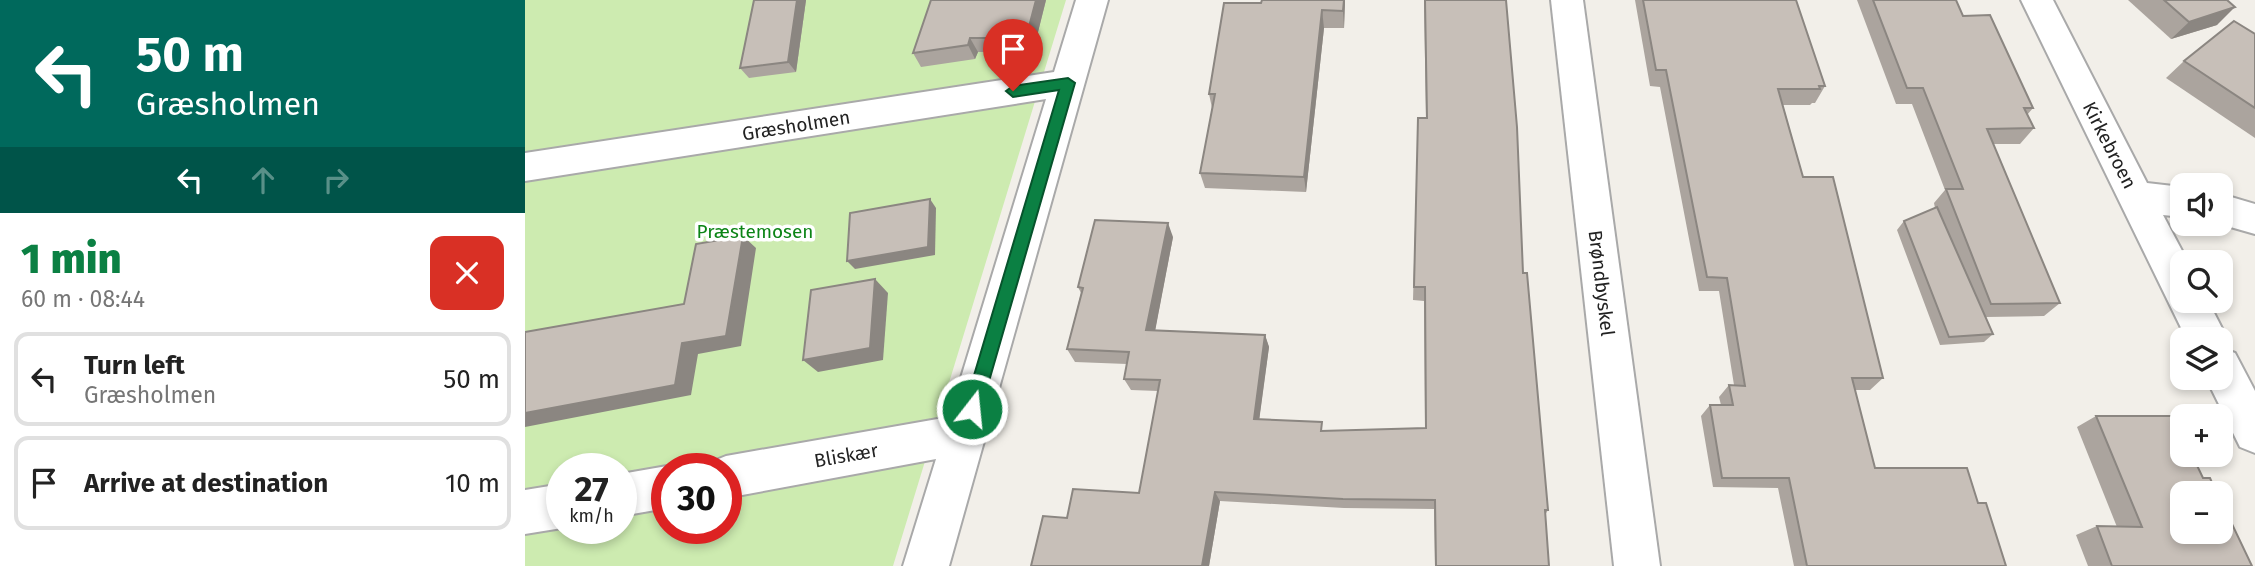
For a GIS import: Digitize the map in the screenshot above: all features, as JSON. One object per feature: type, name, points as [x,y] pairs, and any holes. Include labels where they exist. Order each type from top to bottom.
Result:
[{"type":"street","points":[[926,566],[1092,0]]},
{"type":"street","name":"Brøndbyskel","points":[[1567,0],[1637,566]]},
{"type":"street","name":"Kirkebroen","points":[[2038,0],[2170,265]]},
{"type":"street","name":"Græsholmen","points":[[525,167],[1068,83]]},
{"type":"street","points":[[2135,196],[2170,200]]},
{"type":"street","points":[[2233,213],[2255,219]]},
{"type":"street","points":[[2233,390],[2255,433]]},
{"type":"street","name":"Bliskær","points":[[742,474],[965,434]]},
{"type":"street","points":[[525,512],[546,509]]},
{"type":"green space","name":"Præstemosen","points":[[525,0],[1066,0],[893,566],[525,566]]},
{"type":"building","points":[[754,0],[797,0],[788,62],[740,68]]},
{"type":"building","points":[[931,0],[1036,0],[1026,38],[970,38],[968,45],[913,53]]},
{"type":"building","points":[[1262,0],[1344,0],[1343,11],[1322,10],[1304,177],[1200,173],[1215,94],[1209,94],[1224,3],[1261,3]]},
{"type":"building","points":[[1425,0],[1506,0],[1517,127],[1523,273],[1527,273],[1548,510],[1545,510],[1549,566],[1436,566],[1435,500],[1343,499],[1215,492],[1202,566],[1031,566],[1043,516],[1067,518],[1073,489],[1139,493],[1160,380],[1124,379],[1129,352],[1067,349],[1083,288],[1078,287],[1095,220],[1168,223],[1146,330],[1265,335],[1254,419],[1322,422],[1321,431],[1426,428],[1425,287],[1414,287],[1418,118],[1427,118]]},
{"type":"building","points":[[1643,0],[1796,0],[1825,86],[1819,86],[1820,89],[1778,89],[1803,177],[1833,177],[1883,378],[1852,378],[1875,468],[1967,468],[1978,503],[1986,503],[2006,566],[1807,566],[1789,478],[1722,478],[1710,405],[1733,405],[1729,385],[1745,386],[1727,278],[1707,277],[1666,70],[1656,70]]},
{"type":"building","points":[[1873,0],[1956,0],[1963,16],[1990,15],[2033,108],[2024,108],[2034,128],[1987,129],[2060,303],[1991,304],[1946,189],[1963,189],[1923,88],[1907,88]]},
{"type":"building","points":[[2164,0],[2227,0],[2235,7],[2189,22]]},
{"type":"building","points":[[2234,21],[2255,34],[2255,108],[2184,61]]},
{"type":"building","points":[[930,199],[928,247],[847,261],[850,213]]},
{"type":"building","points":[[1937,207],[1993,334],[1949,337],[1904,221]]},
{"type":"building","points":[[743,236],[726,336],[682,343],[675,385],[525,413],[525,332],[684,304],[696,244]]},
{"type":"building","points":[[875,279],[870,348],[803,360],[811,290]]},
{"type":"building","points":[[2096,416],[2170,416],[2170,467],[2198,467],[2203,478],[2210,478],[2211,481],[2170,481],[2170,544],[2233,544],[2233,526],[2252,566],[2112,566],[2097,526],[2142,527]]},
{"type":"route","points":[[972,409],[1068,83],[1013,91]]}]
